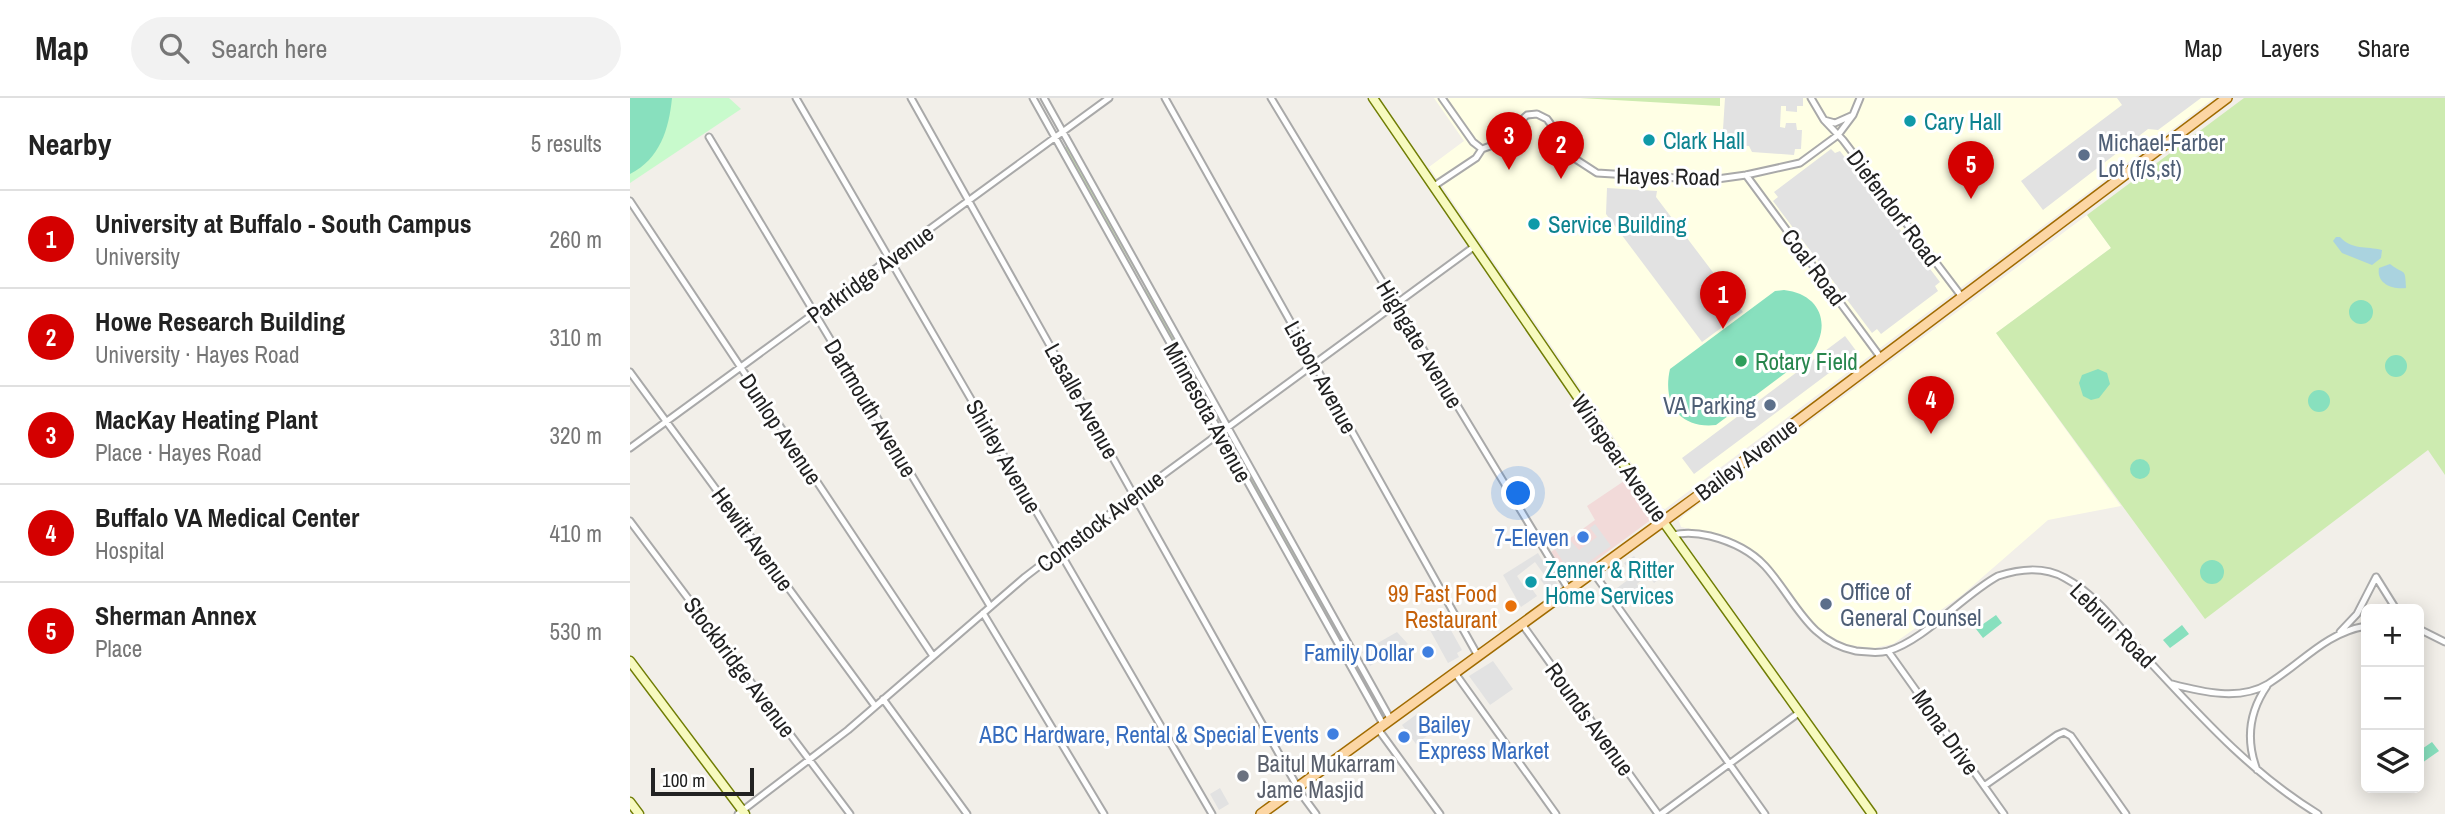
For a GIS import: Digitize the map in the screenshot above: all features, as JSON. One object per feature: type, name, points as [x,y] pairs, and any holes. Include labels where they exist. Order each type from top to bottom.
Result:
[{"type":"main road","name":"Bailey Avenue","points":[[1261,814],[1663,521],[2227,98]]},
{"type":"street","name":"Shirley Avenue","points":[[796,98],[1212,814]]},
{"type":"street","name":"Lasalle Avenue","points":[[911,98],[1298,787],[1316,814]]},
{"type":"street","name":"Minnesota Avenue","points":[[1033,98],[1384,725],[1440,814]]},
{"type":"street","name":"Minnesota Avenue","points":[[1044,98],[1310,573],[1384,725]]},
{"type":"street","name":"Parkridge Avenue","points":[[630,448],[1109,98]]},
{"type":"street","name":"Lisbon Avenue","points":[[1165,98],[1478,656]]},
{"type":"street","name":"Highgate Avenue","points":[[1271,98],[1569,590]]},
{"type":"street","name":"Winspear Avenue","points":[[1373,98],[1663,521],[1872,814]]},
{"type":"street","points":[[1434,186],[1476,158],[1482,149],[1473,142],[1442,98]]},
{"type":"street","name":"Diefendorf Road","points":[[1811,98],[1824,120],[1962,297]]},
{"type":"street","name":"Hayes Road","points":[[1482,149],[1493,145],[1524,117],[1537,114],[1547,119],[1577,160],[1597,173],[1697,180],[1746,175],[1800,163],[1838,135],[1853,115],[1860,98]]},
{"type":"street","points":[[1824,120],[1835,123],[1853,115]]},
{"type":"street","name":"Dartmouth Avenue","points":[[709,137],[990,606]]},
{"type":"street","name":"Coal Road","points":[[1746,175],[1881,358]]},
{"type":"street","name":"Dunlop Avenue","points":[[630,201],[933,656]]},
{"type":"street","name":"Comstock Avenue","points":[[742,813],[810,760],[1058,551],[1475,246]]},
{"type":"street","points":[[1138,286],[1146,281]]},
{"type":"street","name":"Hewitt Avenue","points":[[630,372],[875,706]]},
{"type":"street","name":"Stockbridge Avenue","points":[[630,521],[850,814]]},
{"type":"street","points":[[1673,535],[1693,532],[1736,545],[1765,567],[1804,619],[1826,639],[1847,649],[1876,653],[1888,651]]},
{"type":"street","name":"Lebrun Road","points":[[1888,651],[1921,633],[1985,583],[1998,576],[2023,570],[2042,570],[2063,576],[2089,594],[2213,730],[2258,772],[2318,814]]},
{"type":"street","points":[[1594,572],[1765,814]]},
{"type":"street","points":[[1301,578],[1310,573]]},
{"type":"street","points":[[2362,604],[2376,577],[2393,604]]},
{"type":"street","points":[[2337,635],[2361,606]]},
{"type":"street","points":[[983,613],[1104,814]]},
{"type":"street","name":"Rounds Avenue","points":[[1522,624],[1660,814]]},
{"type":"street","points":[[2258,772],[2250,747],[2250,731],[2255,707],[2269,684],[2318,646],[2337,635],[2361,628]]},
{"type":"street","points":[[2424,632],[2445,642]]},
{"type":"street","name":"Mona Drive","points":[[1888,651],[2004,814]]},
{"type":"street","points":[[630,661],[742,813]]},
{"type":"street","points":[[1455,673],[1556,814]]},
{"type":"street","points":[[2171,684],[2222,694],[2238,693],[2269,684]]},
{"type":"street","points":[[883,699],[967,814]]},
{"type":"street","points":[[1660,814],[1800,712]]},
{"type":"street","points":[[1984,786],[2064,732],[2071,736],[2126,814]]},
{"type":"street","points":[[630,802],[639,814]]},
{"type":"shaded area","points":[[1434,98],[2214,98],[1665,509],[1429,167],[1464,141]]},
{"type":"shaded area","points":[[1725,98],[1803,98],[1803,106],[1797,106],[1797,112],[1786,111],[1786,106],[1781,106],[1780,127],[1785,128],[1786,123],[1796,123],[1797,130],[1802,130],[1801,149],[1795,149],[1794,155],[1752,152],[1749,146],[1722,145]]},
{"type":"shaded area","name":"Michael-Farber Lot (f/s,st)","points":[[2117,98],[2201,98],[2158,130],[2148,129],[2043,210],[2021,181],[2122,105]]},
{"type":"shaded area","points":[[1831,149],[1835,153],[1840,151],[1940,282],[1935,286],[1938,291],[1881,334],[1877,329],[1872,333],[1773,201],[1778,197],[1774,192]]},
{"type":"shaded area","points":[[1607,188],[1657,191],[1656,197],[1743,312],[1702,342],[1606,214]]},
{"type":"shaded area","points":[[2087,215],[2111,248],[1996,333],[2121,506],[2048,520],[1962,595],[1893,644],[1874,648],[1848,645],[1822,632],[1767,563],[1750,549],[1724,536],[1681,527],[1679,521],[1683,516]]},
{"type":"shaded area","name":"VA Parking","points":[[1845,336],[1857,352],[1694,474],[1682,458]]},
{"type":"shaded area","points":[[1627,479],[1652,519],[1572,578],[1567,577],[1551,552],[1595,520],[1587,506]]},
{"type":"shaded area","points":[[1595,524],[1611,546],[1571,575],[1555,549],[1569,539],[1579,550],[1597,537],[1590,528]]},
{"type":"shaded area","points":[[1538,553],[1558,585],[1549,591],[1540,579],[1545,576],[1535,562],[1517,576],[1525,588],[1529,585],[1537,596],[1521,607],[1503,575]]},
{"type":"shaded area","points":[[1634,556],[1644,570],[1658,560],[1667,573],[1654,583],[1648,575],[1637,584],[1642,591],[1627,602],[1617,588],[1633,576],[1624,563]]},
{"type":"shaded area","points":[[1437,615],[1444,627],[1448,625],[1462,650],[1457,653],[1459,657],[1448,663],[1425,621]]},
{"type":"shaded area","points":[[1397,632],[1408,644],[1370,666],[1362,652]]},
{"type":"shaded area","points":[[1493,661],[1513,689],[1490,705],[1469,676]]},
{"type":"shaded area","points":[[1417,714],[1431,733],[1416,744],[1402,725]]},
{"type":"shaded area","points":[[1220,788],[1229,804],[1219,810],[1210,794]]},
{"type":"green space","points":[[630,98],[729,98],[741,109],[630,183]]},
{"type":"green space","points":[[630,98],[672,98],[665,132],[656,152],[630,174]]},
{"type":"green space","points":[[1580,98],[1720,98],[1720,106]]},
{"type":"green space","points":[[2244,98],[2445,98],[2445,475],[2428,450],[2205,619],[1996,333],[2111,248],[2087,215]]},
{"type":"green space","points":[[1067,146],[1140,277],[1140,279],[1064,148]]},
{"type":"green space","points":[[1145,288],[1220,419],[1219,421],[1144,290]]},
{"type":"green space","name":"Rotary Field","points":[[1784,290],[1806,297],[1819,312],[1821,331],[1812,353],[1716,425],[1693,423],[1676,412],[1669,393],[1670,369],[1775,291]]},
{"type":"green space","points":[[2361,300],[2370,303],[2373,312],[2370,321],[2361,324],[2352,321],[2349,312],[2352,303]]},
{"type":"green space","points":[[2392,355],[2400,355],[2407,362],[2407,370],[2400,377],[2392,377],[2385,370],[2385,362]]},
{"type":"green space","points":[[2098,369],[2107,373],[2110,384],[2099,398],[2091,400],[2083,396],[2079,383],[2082,375]]},
{"type":"green space","points":[[2319,390],[2327,393],[2330,401],[2327,409],[2319,412],[2311,409],[2308,401],[2311,393]]},
{"type":"green space","points":[[1229,439],[1304,570],[1303,572],[1228,441]]},
{"type":"green space","points":[[2140,459],[2147,462],[2150,469],[2147,476],[2140,479],[2133,476],[2130,469],[2133,462]]},
{"type":"green space","points":[[2212,560],[2223,567],[2224,572],[2217,583],[2212,584],[2201,577],[2200,572],[2207,561]]},
{"type":"green space","points":[[1310,581],[1367,684],[1365,683]]},
{"type":"green space","points":[[1996,615],[2002,623],[1983,638],[1976,629]]},
{"type":"green space","points":[[2182,625],[2189,634],[2170,648],[2163,640]]},
{"type":"green space","points":[[2432,742],[2439,751],[2424,762],[2424,748]]},
{"type":"water","points":[[2336,237],[2354,246],[2382,250],[2381,258],[2372,265],[2342,253],[2333,241]]},
{"type":"water","points":[[2390,264],[2403,272],[2406,288],[2391,287],[2380,278],[2379,268]]},
{"type":"place","name":"Cary Hall","points":[[1910,121]]},
{"type":"place","name":"Clark Hall","points":[[1649,140]]},
{"type":"place","name":"Michael-Farber Lot (f/s,st)","points":[[2084,155]]},
{"type":"place","name":"MacKay Heating Plant","points":[[1509,170]]},
{"type":"place","name":"Howe Research Building","points":[[1561,179]]},
{"type":"place","name":"Sherman Annex","points":[[1971,199]]},
{"type":"place","name":"Service Building","points":[[1534,224]]},
{"type":"place","name":"University at Buffalo - South Campus","points":[[1723,329]]},
{"type":"place","name":"Rotary Field","points":[[1741,361]]},
{"type":"place","name":"VA Parking","points":[[1770,405]]},
{"type":"place","name":"Buffalo VA Medical Center","points":[[1931,434]]},
{"type":"place","name":"7-Eleven","points":[[1583,537]]},
{"type":"place","name":"Zenner & Ritter Home Services","points":[[1531,582]]},
{"type":"place","name":"Office of General Counsel","points":[[1826,604]]},
{"type":"place","name":"99 Fast Food Restaurant","points":[[1511,606]]},
{"type":"place","name":"Family Dollar","points":[[1428,652]]},
{"type":"place","name":"ABC Hardware, Rental & Special Events","points":[[1333,734]]},
{"type":"place","name":"Bailey Express Market","points":[[1404,737]]},
{"type":"place","name":"Baitul Mukarram Jame Masjid","points":[[1243,776]]}]
